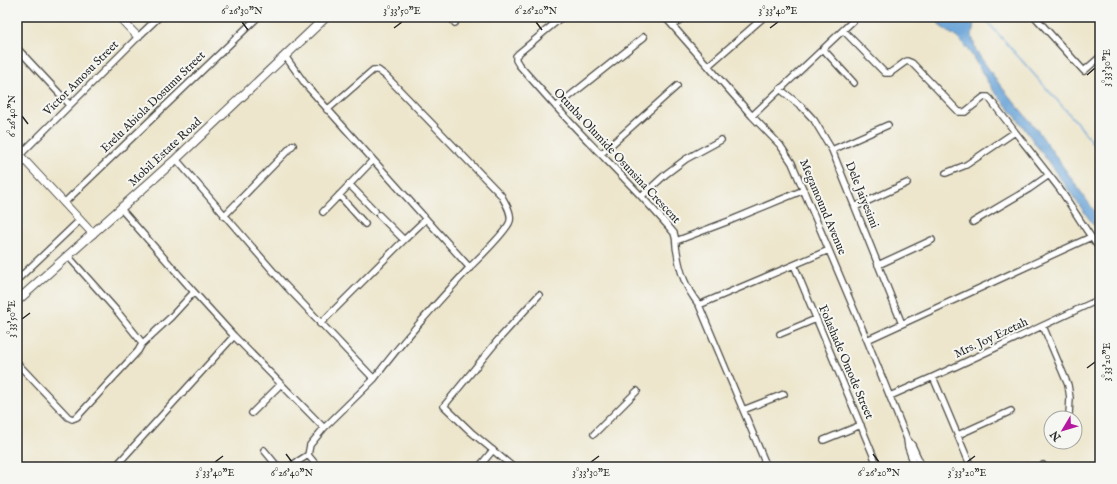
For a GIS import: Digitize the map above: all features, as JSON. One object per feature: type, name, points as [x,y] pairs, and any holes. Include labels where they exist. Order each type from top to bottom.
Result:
[{"type":"main road","name":"Mobil Estate Road","points":[[17,301],[176,159],[326,17]]},
{"type":"street","points":[[119,17],[138,37]]},
{"type":"street","name":"Victor Amosu Street","points":[[18,154],[159,17]]},
{"type":"street","name":"Erelu Abiola Dosumu Street","points":[[64,203],[258,17]]},
{"type":"street","points":[[450,17],[455,23]]},
{"type":"street","name":"Otunba Olumide Osunsina Crescent","points":[[562,17],[519,53],[516,56],[516,60],[556,107],[642,196],[674,233],[676,250],[684,281],[699,305],[767,467]]},
{"type":"street","name":"Megamound Avenue","points":[[665,17],[752,116],[785,151],[792,163],[890,396],[907,439],[908,448],[916,466]]},
{"type":"street","points":[[673,26],[683,17]]},
{"type":"street","points":[[708,66],[764,17]]},
{"type":"street","points":[[752,116],[857,17]]},
{"type":"street","points":[[1045,17],[1038,19],[1084,71],[1100,57]]},
{"type":"street","points":[[843,30],[885,73],[890,73],[905,62],[908,61],[912,63],[959,112],[965,112],[984,97],[988,97],[1049,175],[1100,249]]},
{"type":"street","points":[[556,107],[644,37]]},
{"type":"street","points":[[17,48],[70,105]]},
{"type":"street","points":[[823,49],[854,83]]},
{"type":"street","points":[[285,56],[306,85],[327,110],[470,268]]},
{"type":"street","points":[[289,467],[308,455],[310,445],[324,428],[374,379],[393,353],[502,232],[510,221],[510,211],[501,195],[386,76],[378,70],[373,70],[327,110]]},
{"type":"street","points":[[601,154],[677,86]]},
{"type":"street","name":"Dele Jaiyesimi","points":[[780,89],[802,107],[814,120],[832,150],[902,324]]},
{"type":"street","points":[[832,150],[888,125]]},
{"type":"street","points":[[946,173],[966,165],[1015,132]]},
{"type":"street","points":[[642,196],[666,174],[686,160],[721,140]]},
{"type":"street","points":[[224,216],[293,145]]},
{"type":"street","points":[[18,154],[93,234]]},
{"type":"street","points":[[176,159],[224,216],[320,324],[374,379]]},
{"type":"street","points":[[323,212],[373,160]]},
{"type":"street","points":[[973,222],[1029,189],[1049,175]]},
{"type":"street","points":[[855,207],[907,183]]},
{"type":"street","points":[[349,184],[404,240]]},
{"type":"street","points":[[676,241],[804,190]]},
{"type":"street","points":[[339,195],[365,224]]},
{"type":"street","points":[[121,208],[234,336],[324,428]]},
{"type":"street","points":[[320,324],[426,219]]},
{"type":"street","points":[[17,280],[80,220]]},
{"type":"street","points":[[867,340],[1091,237]]},
{"type":"street","points":[[878,265],[932,240]]},
{"type":"street","points":[[699,305],[829,250]]},
{"type":"street","points":[[68,256],[116,310],[142,344]]},
{"type":"street","name":"Folashade Omode Street","points":[[794,265],[878,467]]},
{"type":"street","points":[[17,363],[68,417],[72,419],[77,417],[142,344],[171,317],[194,292]]},
{"type":"street","points":[[513,467],[471,432],[444,406],[498,340],[539,295]]},
{"type":"street","name":"Mrs. Joy Ezetah","points":[[890,396],[1100,299]]},
{"type":"street","points":[[780,334],[816,319]]},
{"type":"street","points":[[1043,326],[1068,385],[1070,398],[1069,410]]},
{"type":"street","points":[[118,466],[234,336]]},
{"type":"street","points":[[933,377],[971,467]]},
{"type":"street","points":[[252,413],[281,384]]},
{"type":"street","points":[[594,434],[637,391]]},
{"type":"street","points":[[743,410],[784,394]]},
{"type":"street","points":[[958,435],[1011,411]]},
{"type":"street","points":[[824,440],[861,425]]},
{"type":"street","points":[[264,450],[278,467]]},
{"type":"street","points":[[479,467],[492,450]]},
{"type":"street","points":[[308,455],[318,467]]},
{"type":"water","points":[[936,17],[975,17],[972,36],[976,51],[1000,85],[1038,131],[1100,219],[1100,234],[1016,117],[992,89],[971,54],[960,40],[940,26]]},
{"type":"waterway","points":[[980,17],[984,18],[1079,125],[1100,153]]}]
